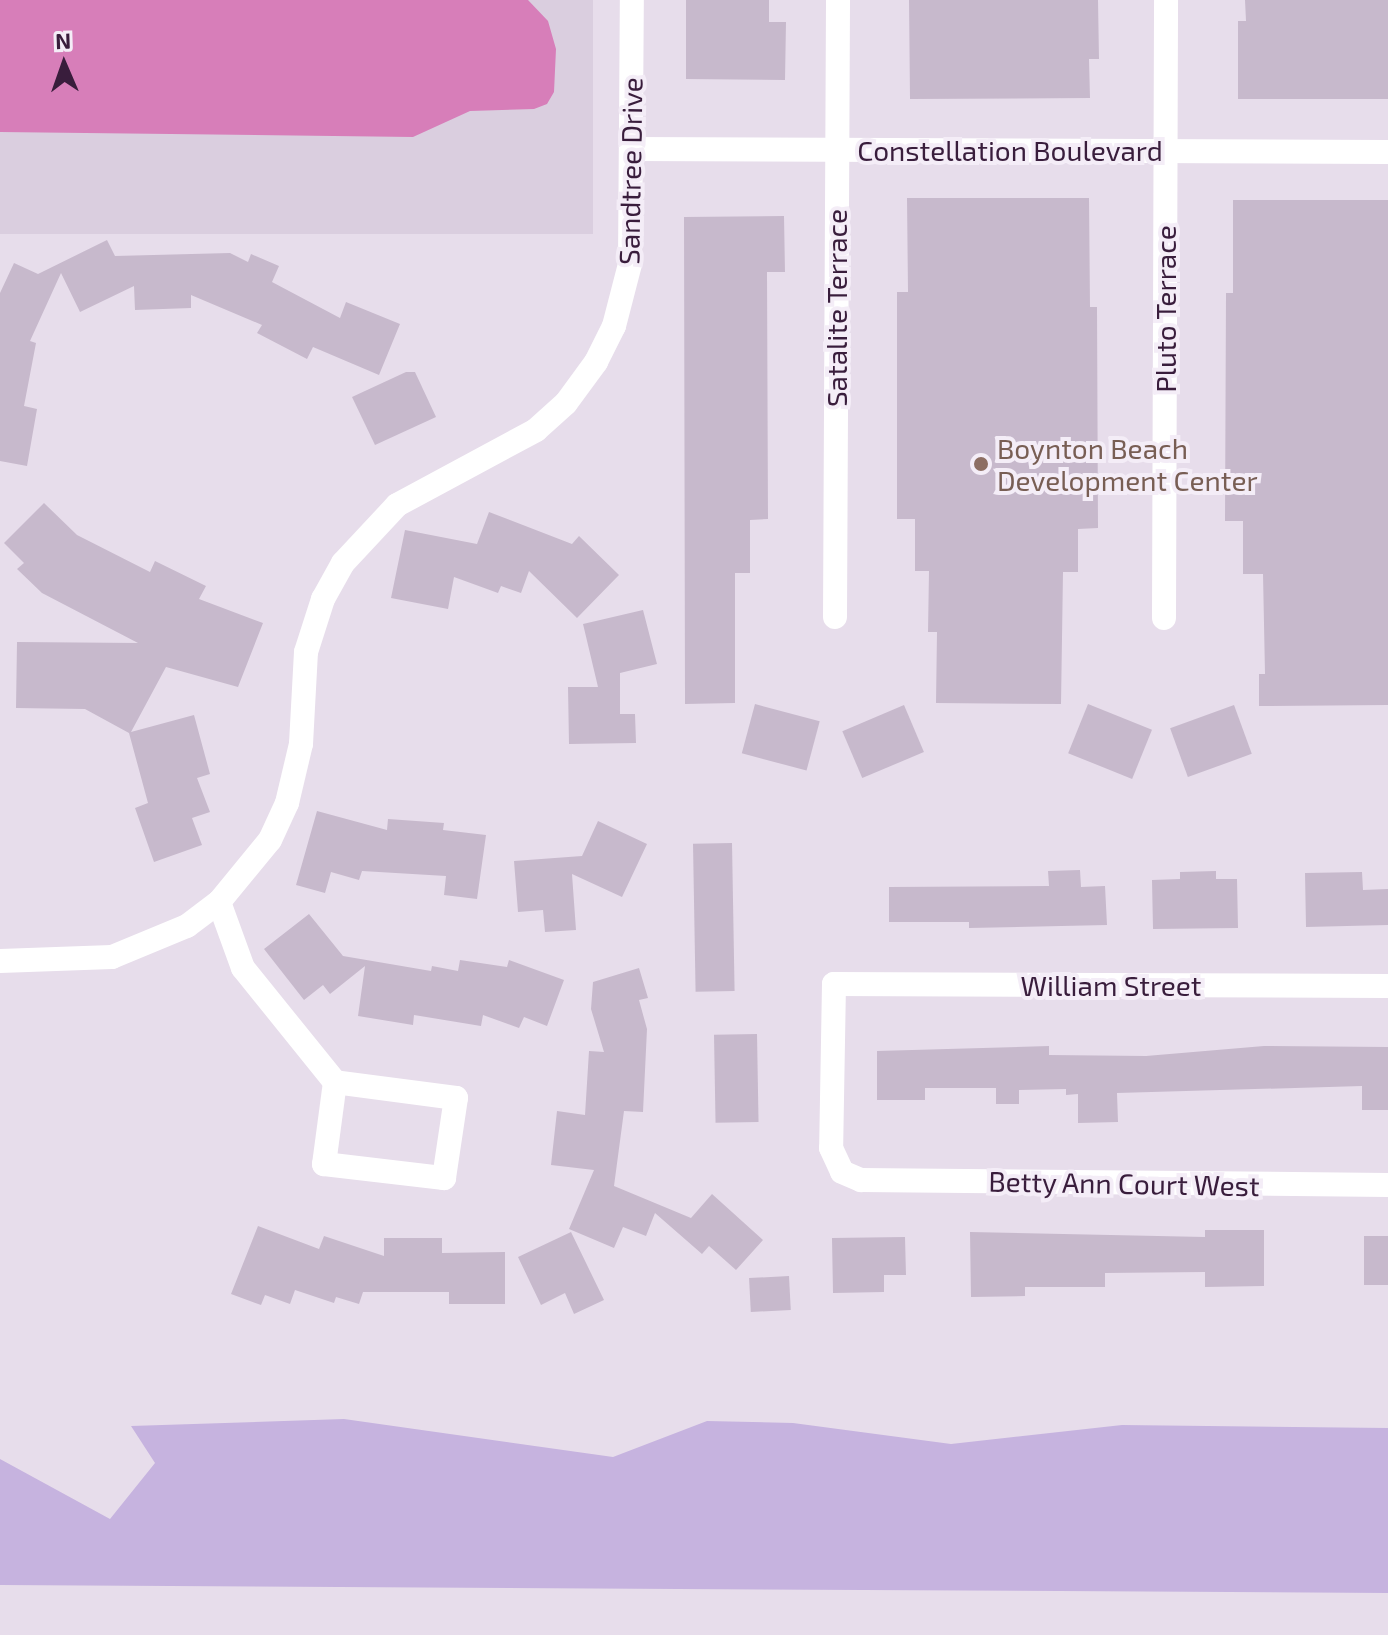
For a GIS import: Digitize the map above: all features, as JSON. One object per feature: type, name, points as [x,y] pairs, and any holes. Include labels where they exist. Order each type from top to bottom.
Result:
[{"type":"street","name":"Sandtree Drive","points":[[0,961],[112,957],[187,926],[219,902],[270,840],[287,803],[301,744],[306,652],[323,599],[343,563],[397,505],[536,430],[566,403],[596,362],[626,288],[632,149],[632,0]]},
{"type":"street","name":"Satalite Terrace","points":[[835,617],[838,0]]},
{"type":"street","name":"Pluto Terrace","points":[[1164,618],[1166,0]]},
{"type":"street","name":"Constellation Boulevard","points":[[632,149],[1388,152]]},
{"type":"street","points":[[219,902],[243,968],[335,1082],[456,1098],[444,1178],[324,1164],[335,1082]]},
{"type":"street","name":"William Street","points":[[861,1180],[842,1172],[831,1148],[834,984],[1388,986]]},
{"type":"street","name":"Betty Ann Court West","points":[[861,1180],[1388,1185]]},
{"type":"shaded area","points":[[0,0],[593,0],[593,234],[0,234]]},
{"type":"shaded area","points":[[0,0],[528,0],[548,21],[556,49],[554,92],[547,104],[534,109],[470,111],[413,137],[0,132]]},
{"type":"shaded area","points":[[344,1419],[613,1457],[707,1421],[793,1423],[951,1444],[1122,1425],[1388,1428],[1388,1593],[0,1585],[0,1459],[110,1519],[155,1463],[131,1426]]},
{"type":"building","points":[[686,0],[769,0],[769,22],[786,22],[785,80],[686,79]]},
{"type":"building","points":[[909,0],[1098,0],[1099,59],[1089,59],[1090,98],[910,99]]},
{"type":"building","points":[[1245,0],[1388,0],[1388,99],[1238,99],[1238,21],[1246,21]]},
{"type":"building","points":[[907,198],[1089,198],[1090,307],[1097,307],[1098,528],[1078,529],[1078,572],[1063,572],[1061,704],[936,703],[937,632],[928,632],[929,571],[915,571],[915,519],[897,519],[897,292],[908,292]]},
{"type":"building","points":[[1233,200],[1388,200],[1388,705],[1259,706],[1259,674],[1265,674],[1263,574],[1243,574],[1243,521],[1225,521],[1226,293],[1233,293]]},
{"type":"building","points":[[784,216],[785,272],[767,272],[768,519],[750,520],[750,573],[735,573],[735,703],[685,704],[684,217]]},
{"type":"building","points":[[107,240],[115,256],[230,253],[248,262],[251,254],[279,266],[272,282],[340,318],[346,302],[400,324],[379,375],[313,347],[307,359],[257,333],[262,325],[191,295],[191,308],[135,310],[134,286],[80,312],[61,273],[30,341],[36,343],[24,406],[37,409],[27,466],[0,461],[0,293],[14,263],[38,274]]},
{"type":"building","points":[[406,372],[415,372],[436,417],[375,445],[352,397]]},
{"type":"building","points":[[44,503],[77,535],[150,572],[155,561],[206,586],[199,599],[263,623],[238,687],[166,667],[131,732],[194,715],[210,774],[197,778],[210,812],[192,818],[202,845],[154,862],[135,808],[148,803],[129,733],[85,709],[16,708],[17,642],[138,643],[42,593],[17,569],[24,563],[4,543]]},
{"type":"building","points":[[489,512],[572,544],[579,536],[619,575],[577,618],[529,571],[521,593],[501,586],[498,593],[454,577],[448,609],[391,598],[405,530],[477,544]]},
{"type":"building","points":[[643,610],[657,664],[620,673],[620,714],[635,714],[636,743],[569,744],[568,687],[598,687],[583,624]]},
{"type":"building","points":[[755,704],[820,721],[807,771],[742,753]]},
{"type":"building","points":[[1088,704],[1152,730],[1132,779],[1068,753]]},
{"type":"building","points":[[904,705],[924,752],[862,778],[842,731]]},
{"type":"building","points":[[1234,705],[1252,754],[1188,777],[1170,728]]},
{"type":"building","points":[[317,811],[387,830],[388,819],[444,823],[443,830],[486,835],[477,899],[444,895],[446,876],[362,871],[359,880],[331,872],[325,893],[296,885]]},
{"type":"building","points":[[598,821],[647,844],[622,897],[572,874],[576,930],[545,932],[543,910],[518,912],[514,861],[582,856]]},
{"type":"building","points":[[732,843],[735,991],[696,992],[693,844]]},
{"type":"building","points":[[1080,870],[1081,887],[1105,886],[1107,925],[969,928],[969,922],[889,922],[889,887],[1049,886],[1048,871]]},
{"type":"building","points":[[1216,871],[1216,879],[1237,879],[1238,928],[1153,929],[1152,880],[1180,879],[1180,872]]},
{"type":"building","points":[[1362,872],[1363,890],[1388,889],[1388,925],[1306,927],[1305,873]]},
{"type":"building","points":[[309,914],[343,956],[431,971],[432,966],[458,971],[460,960],[507,967],[509,960],[564,980],[547,1026],[524,1017],[519,1028],[483,1015],[481,1026],[414,1015],[413,1025],[358,1016],[365,966],[330,994],[323,985],[304,1000],[264,949]]},
{"type":"building","points":[[639,968],[648,998],[639,1000],[647,1029],[643,1112],[624,1111],[614,1186],[691,1218],[712,1194],[763,1240],[736,1270],[709,1246],[702,1254],[655,1213],[646,1236],[623,1227],[614,1248],[569,1229],[594,1170],[551,1165],[557,1111],[585,1115],[589,1051],[604,1052],[591,1009],[593,982]]},
{"type":"building","points":[[757,1034],[759,1122],[716,1123],[714,1035]]},
{"type":"building","points":[[1049,1046],[1049,1055],[1146,1056],[1264,1046],[1388,1047],[1388,1110],[1362,1110],[1362,1086],[1117,1093],[1118,1122],[1078,1123],[1078,1094],[1066,1095],[1066,1089],[1019,1090],[1019,1104],[996,1104],[996,1088],[925,1088],[925,1100],[877,1100],[877,1051]]},
{"type":"building","points":[[258,1226],[319,1249],[324,1236],[384,1256],[384,1238],[442,1238],[442,1253],[505,1252],[505,1304],[449,1304],[449,1292],[363,1292],[359,1304],[336,1297],[334,1303],[295,1290],[290,1304],[265,1295],[261,1305],[231,1294]]},
{"type":"building","points":[[1205,1230],[1264,1230],[1264,1286],[1205,1287],[1205,1272],[1105,1273],[1105,1287],[1025,1287],[1025,1296],[971,1297],[970,1232],[1205,1237]]},
{"type":"building","points":[[571,1232],[604,1300],[574,1314],[565,1293],[541,1305],[518,1257]]},
{"type":"building","points":[[1364,1236],[1388,1236],[1388,1285],[1364,1285]]},
{"type":"building","points":[[905,1237],[906,1275],[884,1275],[884,1292],[833,1293],[832,1238]]},
{"type":"building","points":[[789,1276],[791,1310],[751,1312],[749,1278]]},
{"type":"place","name":"Boynton Beach Development Center","points":[[981,464]]}]
